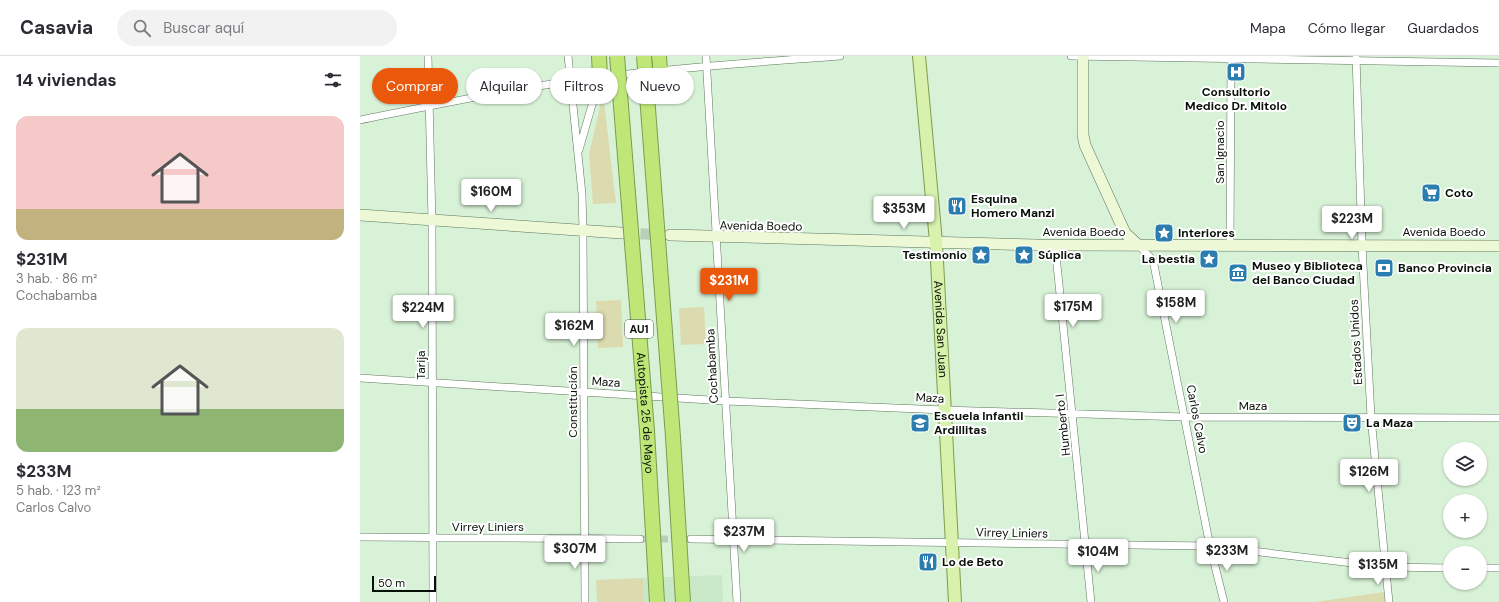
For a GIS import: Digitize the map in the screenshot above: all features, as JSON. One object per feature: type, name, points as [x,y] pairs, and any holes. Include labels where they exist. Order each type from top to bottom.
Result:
[{"type":"highway","points":[[599,56],[600,68]]},
{"type":"highway","name":"Autopista 25 de Mayo","points":[[617,56],[647,431],[658,602]]},
{"type":"highway","name":"AU1","points":[[644,56],[673,429],[683,602]]},
{"type":"highway","points":[[660,56],[660,68]]},
{"type":"main road","name":"Avenida San Juan","points":[[918,56],[936,242],[955,602]]},
{"type":"main road","points":[[1083,56],[1083,135],[1085,145],[1125,233],[1138,246]]},
{"type":"main road","points":[[360,215],[621,233]]},
{"type":"main road","name":"Avenida Boedo","points":[[670,235],[717,238],[1055,245],[1499,246]]},
{"type":"street","name":"Tarija","points":[[428,56],[432,221],[433,602]]},
{"type":"street","name":"Constitución","points":[[568,56],[569,68]]},
{"type":"street","name":"Cochabamba","points":[[706,56],[737,602]]},
{"type":"street","points":[[679,68],[840,56]]},
{"type":"street","points":[[1070,56],[1231,59],[1356,59],[1499,63]]},
{"type":"street","name":"San Ignacio","points":[[1230,246],[1231,59]]},
{"type":"street","name":"Estados Unidos","points":[[1356,59],[1362,245],[1371,417],[1389,602]]},
{"type":"street","points":[[360,120],[430,106],[550,86]]},
{"type":"street","name":"Constitución","points":[[573,104],[583,231],[585,602]]},
{"type":"street","name":"Constitución","points":[[578,155],[592,104]]},
{"type":"street","name":"Humberto I","points":[[1055,245],[1091,602]]},
{"type":"street","name":"Carlos Calvo","points":[[1138,246],[1153,260],[1186,417],[1210,546],[1224,602]]},
{"type":"street","name":"Maza","points":[[360,378],[584,391],[725,402],[944,410],[1186,417],[1499,418]]},
{"type":"street","name":"Virrey Liniers","points":[[360,537],[640,539]]},
{"type":"street","name":"Virrey Liniers","points":[[691,539],[1086,546],[1210,546],[1386,568],[1443,568]]},
{"type":"street","points":[[1487,568],[1499,568]]},
{"type":"shaded area","points":[[601,104],[604,104],[616,203],[593,204],[589,154]]},
{"type":"shaded area","points":[[621,300],[623,347],[598,348],[596,301]]},
{"type":"shaded area","points":[[704,307],[706,344],[681,345],[679,308]]},
{"type":"shaded area","points":[[722,575],[723,602],[644,602],[643,578]]},
{"type":"shaded area","points":[[643,578],[644,602],[597,602],[596,580]]},
{"type":"shaded area","points":[[1384,592],[1385,602],[1315,602]]},
{"type":"tunnel","points":[[624,233],[665,235]]},
{"type":"tunnel","points":[[640,539],[691,539]]},
{"type":"place","name":"Consultorio Medico Dr. Mitolo","points":[[1236,72]]},
{"type":"place","name":"Coto","points":[[1431,193]]},
{"type":"place","name":"Esquina Homero Manzi","points":[[957,206]]},
{"type":"place","name":"Interiores","points":[[1164,233]]},
{"type":"place","name":"Testimonio","points":[[981,255]]},
{"type":"place","name":"Súplica","points":[[1024,255]]},
{"type":"place","name":"La bestia","points":[[1209,259]]},
{"type":"place","name":"Banco Provincia","points":[[1384,268]]},
{"type":"place","name":"Museo y Biblioteca del Banco Ciudad","points":[[1238,273]]},
{"type":"place","name":"Escuela Infantil Ardillitas","points":[[920,423]]},
{"type":"place","name":"La Maza","points":[[1352,423]]},
{"type":"place","name":"Lo de Beto","points":[[928,562]]}]
